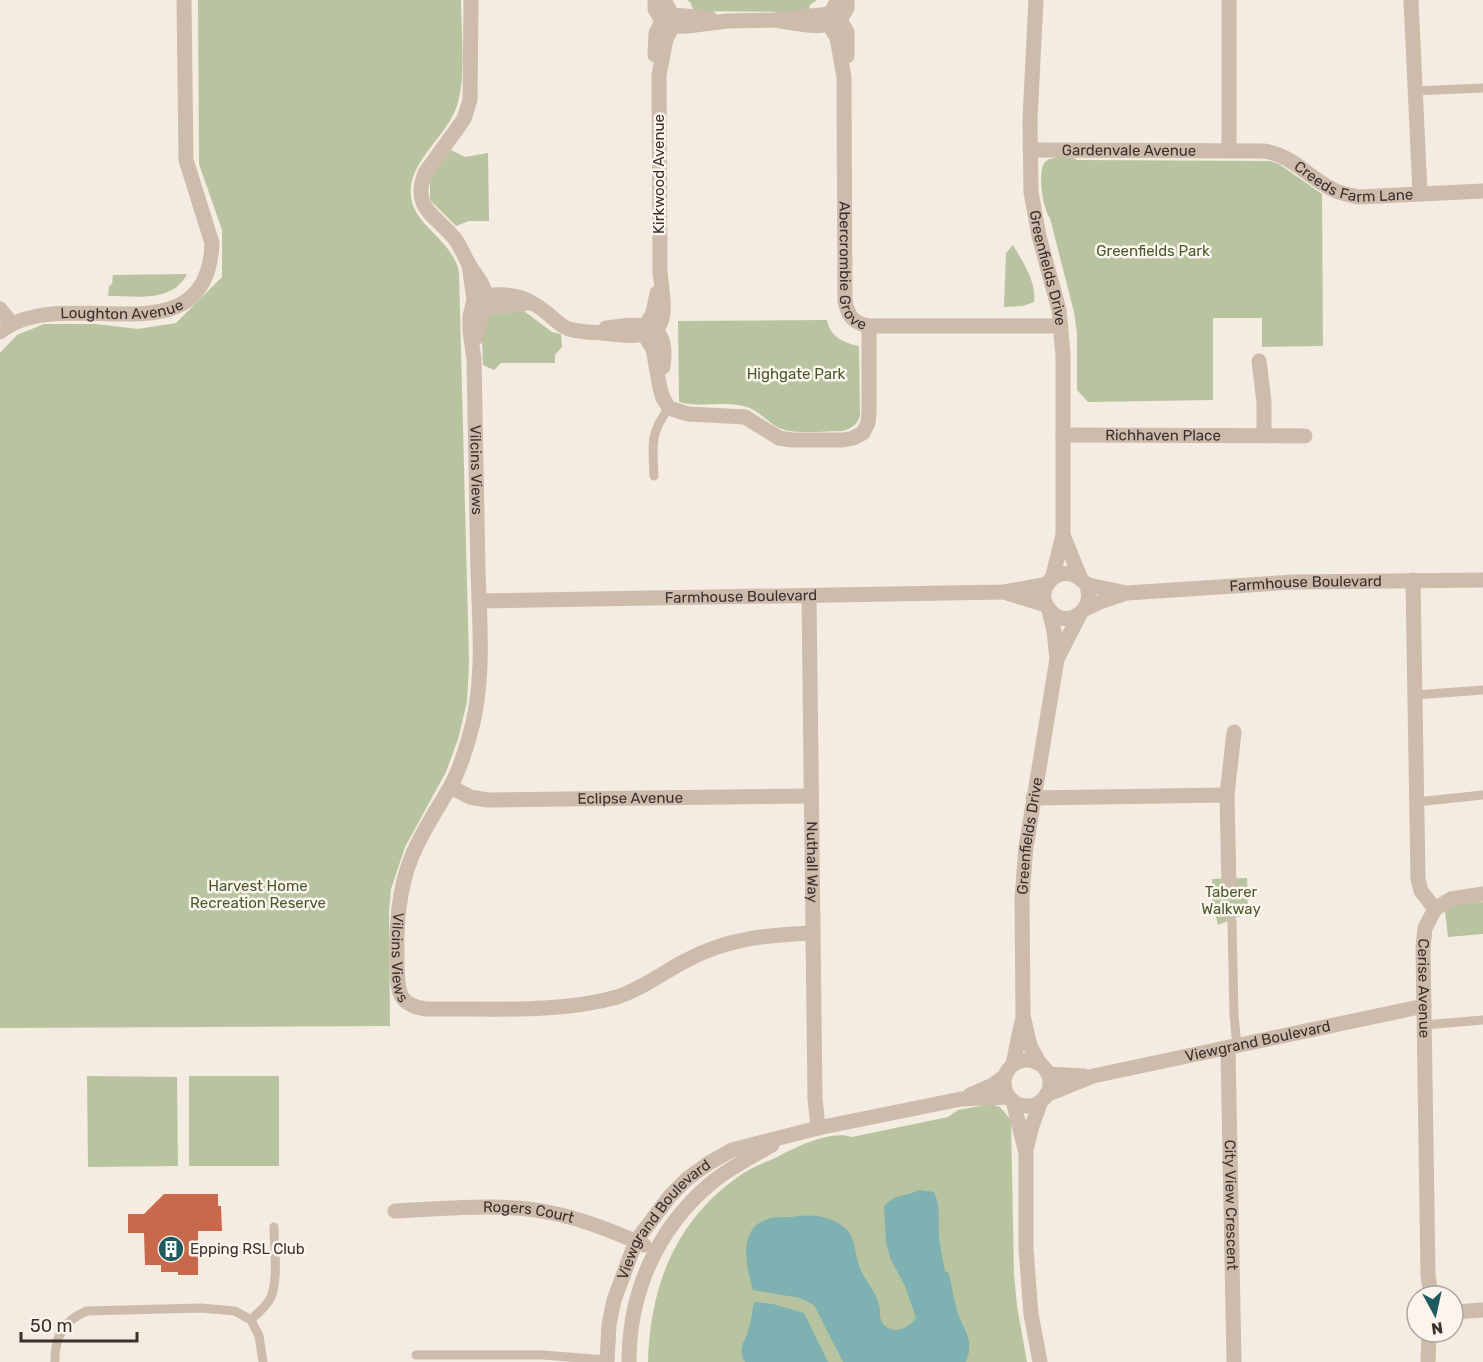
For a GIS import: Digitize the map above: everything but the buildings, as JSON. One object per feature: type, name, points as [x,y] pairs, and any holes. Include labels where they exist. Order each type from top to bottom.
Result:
[{"type":"street","name":"Loughton Avenue","points":[[3,329],[26,318],[59,312],[156,313],[170,310],[193,293],[202,280],[211,256],[212,243],[186,159],[184,0]]},
{"type":"street","name":"Vilcins Views","points":[[471,0],[470,100],[464,119],[425,173],[421,194],[428,213],[456,240],[469,264],[483,302],[470,316],[474,359],[480,662],[477,701],[469,739],[451,787],[424,830],[403,882],[398,910],[400,994],[405,1003],[414,1007],[533,1008],[590,1004],[620,996],[644,986],[685,961],[728,943],[773,934],[813,933]]},
{"type":"street","points":[[655,0],[655,9],[669,21],[774,20],[815,26],[833,20],[847,8],[848,0]]},
{"type":"street","points":[[664,0],[669,21]]},
{"type":"street","points":[[833,20],[838,0]]},
{"type":"street","name":"Greenfields Drive","points":[[1036,0],[1030,150],[1031,192],[1039,236],[1061,326],[1063,536],[1050,581]]},
{"type":"street","points":[[1229,0],[1229,151]]},
{"type":"street","points":[[1411,0],[1420,193]]},
{"type":"street","name":"Abercrombie Grove","points":[[833,20],[844,77],[845,301],[851,318],[859,324],[869,326],[1061,326]]},
{"type":"street","name":"Kirkwood Avenue","points":[[648,330],[660,272],[659,75],[669,21]]},
{"type":"street","name":"Gardenvale Avenue","points":[[1030,150],[1229,151]]},
{"type":"street","name":"Creeds Farm Lane","points":[[1229,151],[1275,152],[1330,188],[1343,194],[1359,197],[1483,191]]},
{"type":"street","points":[[483,302],[500,294],[518,296],[534,303],[556,322],[570,329],[587,331],[629,325],[648,330],[663,343],[664,359],[660,388],[669,408],[688,414],[745,417],[779,438],[832,440],[853,438],[863,433],[868,423],[869,326]]},
{"type":"street","points":[[0,309],[3,329]]},
{"type":"street","points":[[1259,361],[1264,402],[1264,436]]},
{"type":"street","name":"Richhaven Place","points":[[1063,435],[1305,436]]},
{"type":"street","name":"Greenfields Drive","points":[[1063,536],[1083,581]]},
{"type":"street","points":[[1067,573],[1083,581],[1089,597],[1082,612],[1067,619],[1060,618],[1047,607],[1044,594],[1050,581],[1067,573]]},
{"type":"street","name":"Farmhouse Boulevard","points":[[1082,612],[1100,602],[1127,593],[1294,582],[1483,579]]},
{"type":"street","points":[[1413,580],[1418,879],[1421,891],[1435,909],[1451,898],[1483,894]]},
{"type":"street","name":"Farmhouse Boulevard","points":[[479,601],[1004,592],[1050,581]]},
{"type":"street","name":"Farmhouse Boulevard","points":[[1083,581],[1127,593]]},
{"type":"street","name":"Farmhouse Boulevard","points":[[1004,592],[1047,607]]},
{"type":"street","name":"Nuthall Way","points":[[809,596],[815,1098],[818,1128]]},
{"type":"street","name":"Greenfields Drive","points":[[1044,1069],[1030,1046],[1023,1015],[1022,897],[1026,847],[1057,659],[1054,631],[1047,607]]},
{"type":"street","name":"Greenfields Drive","points":[[1057,659],[1082,612]]},
{"type":"street","points":[[1229,887],[1227,795],[1234,732]]},
{"type":"street","name":"Eclipse Avenue","points":[[451,787],[470,797],[487,800],[811,796]]},
{"type":"street","points":[[1034,798],[1227,795]]},
{"type":"street","name":"Cerise Avenue","points":[[1429,1284],[1423,937],[1428,919],[1435,909]]},
{"type":"street","name":"Viewgrand Boulevard","points":[[1044,1098],[1093,1076],[1424,1006]]},
{"type":"street","name":"Greenfields Drive","points":[[1009,1070],[1023,1015]]},
{"type":"street","name":"City View Crescent","points":[[1233,1047],[1234,1362]]},
{"type":"street","points":[[1026,1153],[1011,1099],[1004,1083],[1009,1070],[1027,1060],[1044,1069],[1050,1084],[1032,1126],[1026,1153],[1026,1248],[1032,1314],[1040,1362]]},
{"type":"street","name":"Viewgrand Boulevard","points":[[1044,1069],[1093,1076]]},
{"type":"street","name":"Viewgrand Boulevard","points":[[961,1099],[991,1086],[1009,1070]]},
{"type":"street","points":[[1011,1099],[1027,1106],[1044,1098]]},
{"type":"street","name":"Viewgrand Boulevard","points":[[607,1361],[609,1324],[614,1300],[636,1241],[670,1196],[688,1178],[709,1163],[732,1150],[818,1128],[961,1099],[1011,1099]]},
{"type":"street","name":"Viewgrand Boulevard","points":[[629,1362],[632,1319],[640,1286],[655,1249],[685,1207],[712,1183],[788,1136]]},
{"type":"street","name":"Rogers Court","points":[[395,1210],[492,1208],[532,1210],[573,1218],[655,1249]]},
{"type":"street","points":[[1465,1311],[1483,1310]]},
{"type":"street","points":[[1428,1362],[1429,1344]]},
{"type":"lane","points":[[1414,91],[1483,88]]},
{"type":"lane","points":[[654,476],[654,432],[658,422],[669,408]]},
{"type":"lane","points":[[1415,695],[1483,690]]},
{"type":"lane","points":[[1416,802],[1483,795]]},
{"type":"lane","points":[[1232,922],[1233,1047]]},
{"type":"lane","points":[[1424,1025],[1483,1020]]},
{"type":"lane","points":[[251,1320],[267,1304],[273,1292],[274,1227]]},
{"type":"lane","points":[[54,1362],[61,1329],[76,1315],[87,1311],[213,1309],[235,1311],[251,1320],[259,1336],[263,1362]]},
{"type":"lane","points":[[417,1355],[543,1355],[607,1361]]},
{"type":"green space","name":"Harvest Home Recreation Reserve","points":[[198,0],[461,0],[462,77],[457,106],[419,165],[411,186],[411,197],[419,217],[449,251],[459,272],[469,662],[467,702],[458,739],[446,772],[405,847],[391,889],[389,911],[390,1026],[0,1028],[0,353],[17,335],[44,324],[95,324],[138,329],[176,323],[222,277],[222,230],[199,164]]},
{"type":"green space","points":[[687,0],[817,0],[810,5],[809,10],[797,12],[694,11]]},
{"type":"green space","points":[[451,150],[465,157],[488,153],[489,221],[469,221],[456,226],[430,200],[430,178]]},
{"type":"green space","name":"Greenfields Park","points":[[1058,157],[1072,157],[1077,160],[1270,161],[1279,164],[1322,194],[1323,346],[1262,347],[1262,318],[1213,318],[1213,400],[1088,402],[1077,390],[1077,333],[1074,312],[1042,191],[1041,174],[1045,162]]},
{"type":"green space","points":[[1013,245],[1031,279],[1034,302],[1023,306],[1004,307],[1006,253]]},
{"type":"green space","points":[[187,274],[173,290],[163,294],[141,297],[108,296],[113,275]]},
{"type":"green space","points":[[524,311],[552,332],[561,334],[562,347],[555,355],[555,363],[501,363],[494,370],[483,365],[482,341],[489,315]]},
{"type":"green space","name":"Highgate Park","points":[[827,320],[834,335],[859,346],[860,416],[852,427],[843,431],[785,430],[743,406],[679,402],[678,321]]},
{"type":"green space","name":"Taberer Walkway","points":[[1247,878],[1248,913],[1218,925],[1212,900],[1212,879]]},
{"type":"green space","points":[[1483,902],[1483,934],[1448,937],[1445,911],[1458,904]]},
{"type":"green space","points":[[87,1076],[177,1077],[178,1166],[88,1167]]},
{"type":"green space","points":[[189,1076],[279,1076],[279,1166],[189,1166]]},
{"type":"green space","points":[[991,1104],[1000,1107],[1011,1120],[1014,1275],[1027,1362],[648,1362],[654,1306],[671,1256],[684,1233],[700,1212],[719,1192],[742,1174],[825,1137],[844,1135],[852,1137],[948,1117],[958,1110]]},
{"type":"water","points":[[919,1190],[934,1192],[936,1198],[939,1240],[945,1271],[949,1273],[956,1306],[969,1343],[966,1362],[843,1362],[814,1305],[800,1298],[753,1290],[746,1251],[750,1233],[756,1225],[775,1218],[819,1216],[838,1223],[851,1236],[860,1268],[878,1300],[883,1324],[893,1330],[906,1327],[916,1318],[886,1243],[884,1206],[897,1197]]},
{"type":"water","points":[[754,1302],[773,1304],[804,1313],[828,1362],[745,1362],[741,1350],[749,1328]]},
{"type":"place","name":"Epping RSL Club","points":[[171,1249]]}]
